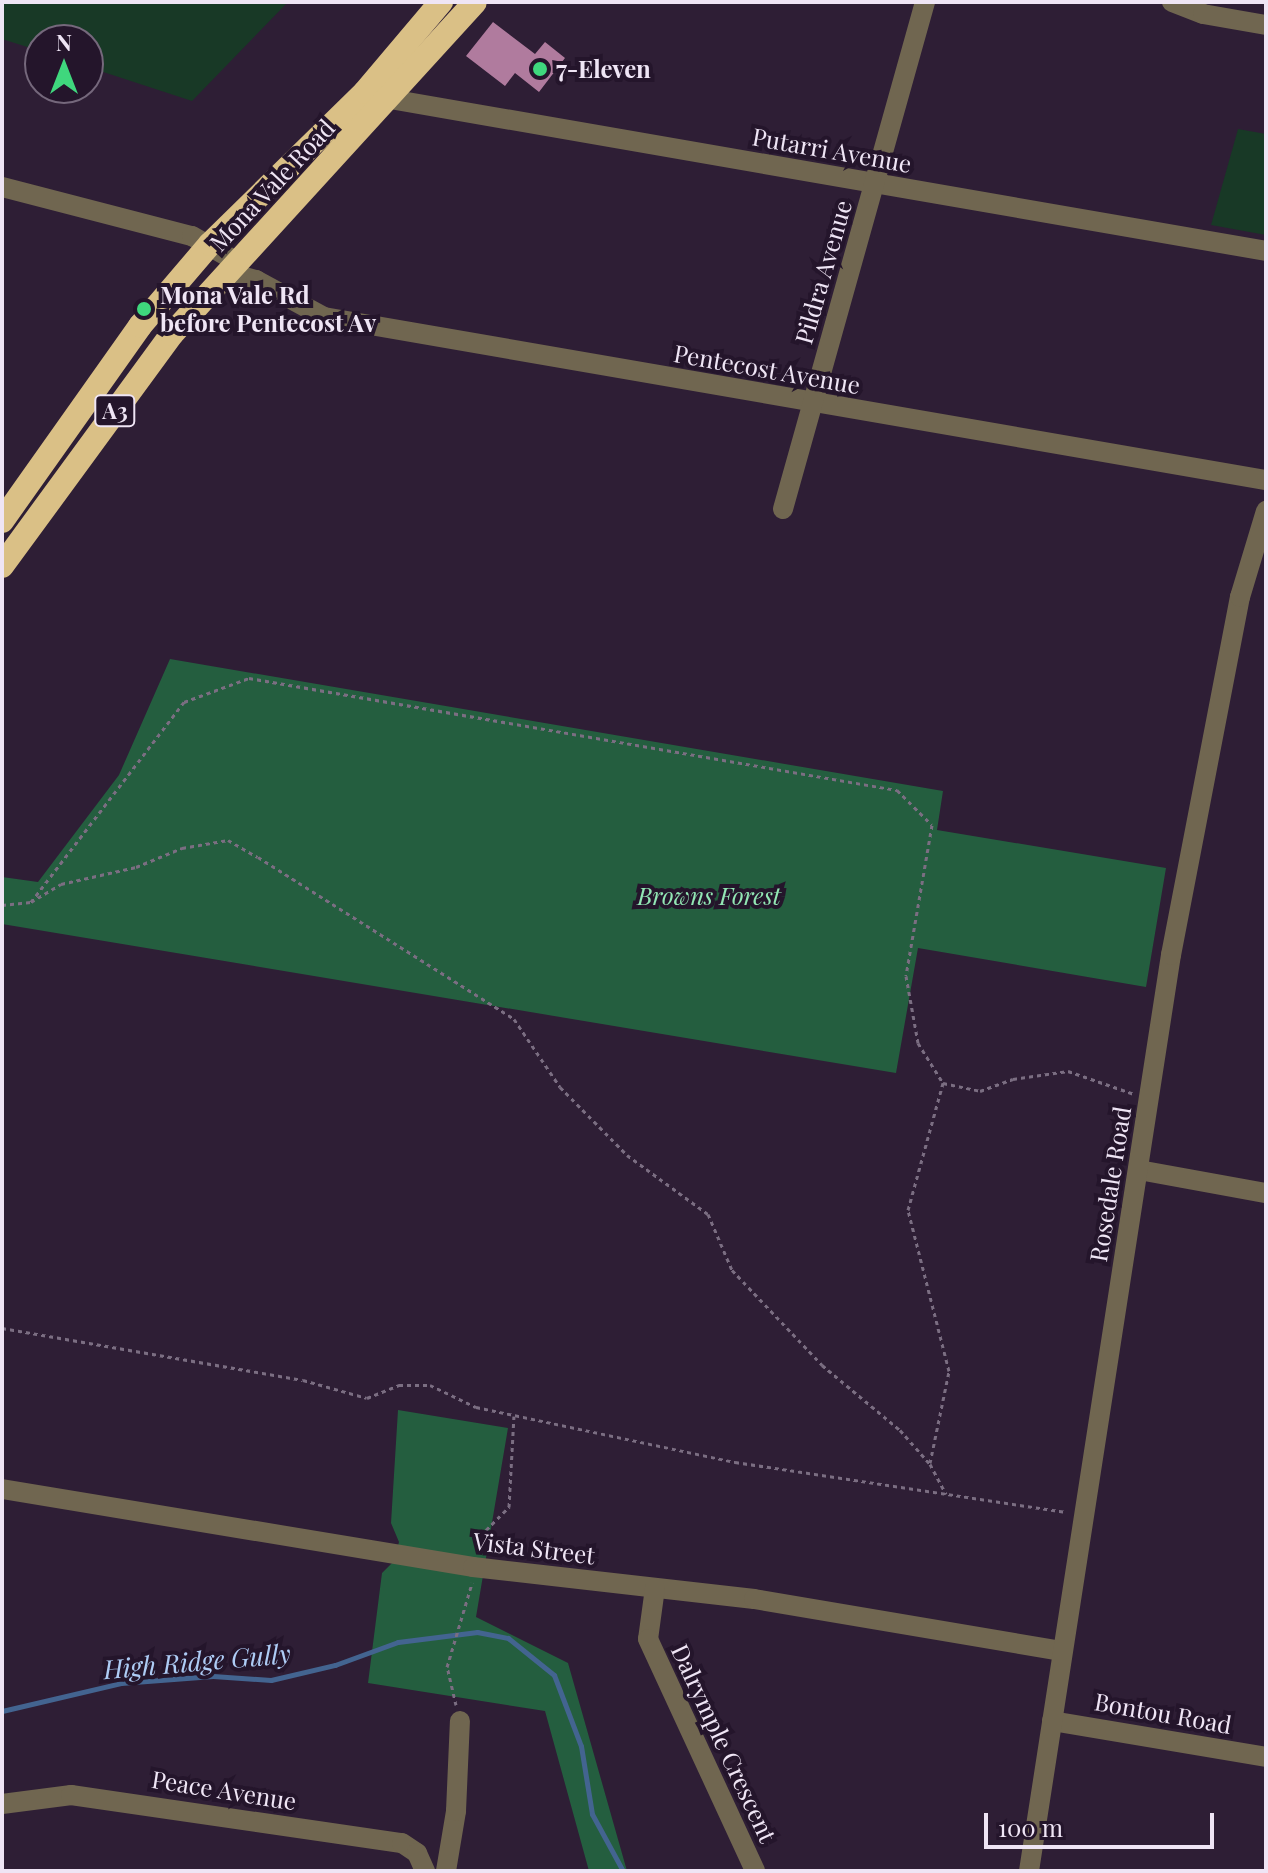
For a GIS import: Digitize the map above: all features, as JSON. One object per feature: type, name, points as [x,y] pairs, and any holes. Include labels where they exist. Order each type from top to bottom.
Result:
[{"type":"highway","name":"Mona Vale Road","points":[[2,521],[140,326],[210,244],[365,92],[441,2]]},
{"type":"highway","name":"Mona Vale Road","points":[[2,566],[172,334],[390,99],[475,2]]},
{"type":"street","name":"Pildra Avenue","points":[[783,509],[925,2]]},
{"type":"street","points":[[1172,2],[1203,14],[1266,25]]},
{"type":"street","name":"Putarri Avenue","points":[[390,99],[1266,251]]},
{"type":"street","points":[[2,187],[243,255],[269,285]]},
{"type":"street","name":"Pentecost Avenue","points":[[221,281],[241,276],[269,285],[324,317],[1266,480]]},
{"type":"street","name":"Rosedale Road","points":[[1029,1871],[1149,1100],[1216,714],[1240,597],[1266,511]]},
{"type":"street","points":[[1139,1170],[1266,1193]]},
{"type":"street","name":"Vista Street","points":[[2,1489],[473,1567],[754,1599],[1061,1651]]},
{"type":"street","name":"Dalrymple Crescent","points":[[655,1588],[648,1639],[755,1871]]},
{"type":"street","points":[[432,1870],[456,1811],[460,1721]]},
{"type":"street","name":"Bontou Road","points":[[1052,1721],[1266,1757]]},
{"type":"street","name":"Peace Avenue","points":[[2,1804],[71,1795],[311,1829],[402,1843],[417,1853],[432,1870]]},
{"type":"path","points":[[31,902],[184,702],[249,678],[897,790],[932,825],[906,976],[918,1043],[943,1083],[980,1091],[1013,1079],[1068,1071],[1149,1100]]},
{"type":"path","points":[[2,905],[31,902],[61,884],[136,867],[182,848],[228,840],[258,857],[514,1019],[560,1087],[627,1155],[708,1214],[732,1270],[822,1365],[900,1430],[930,1464],[946,1494]]},
{"type":"path","points":[[930,1464],[941,1430],[949,1371],[908,1210],[943,1083]]},
{"type":"path","points":[[2,1328],[303,1380],[367,1398],[399,1385],[430,1385],[476,1407],[735,1462],[1082,1515]]},
{"type":"path","points":[[460,1721],[447,1667],[454,1630],[470,1598],[473,1567],[486,1530],[509,1507],[514,1416]]},
{"type":"green space","points":[[2,2],[288,2],[192,101],[104,72],[104,24],[24,24],[24,46],[2,39]]},
{"type":"green space","points":[[1238,129],[1266,134],[1266,235],[1211,225]]},
{"type":"green space","name":"Browns Forest","points":[[170,659],[943,791],[937,830],[1166,868],[1146,987],[918,948],[896,1073],[2,924],[2,877],[38,882],[119,775]]},
{"type":"green space","points":[[398,1410],[508,1428],[476,1617],[568,1663],[627,1871],[589,1871],[545,1711],[368,1683],[382,1573],[394,1561],[399,1542],[391,1523]]},
{"type":"building","points":[[493,22],[535,54],[545,42],[565,58],[539,92],[515,73],[505,86],[466,56]]},
{"type":"waterway","name":"High Ridge Gully","points":[[2,1711],[121,1683],[213,1676],[271,1680],[335,1665],[398,1642],[477,1632],[508,1638],[554,1675],[581,1746],[592,1814],[623,1871]]},
{"type":"place","name":"7-Eleven","points":[[540,69]]},
{"type":"place","name":"Mona Vale Rd before Pentecost Av","points":[[144,309]]}]
